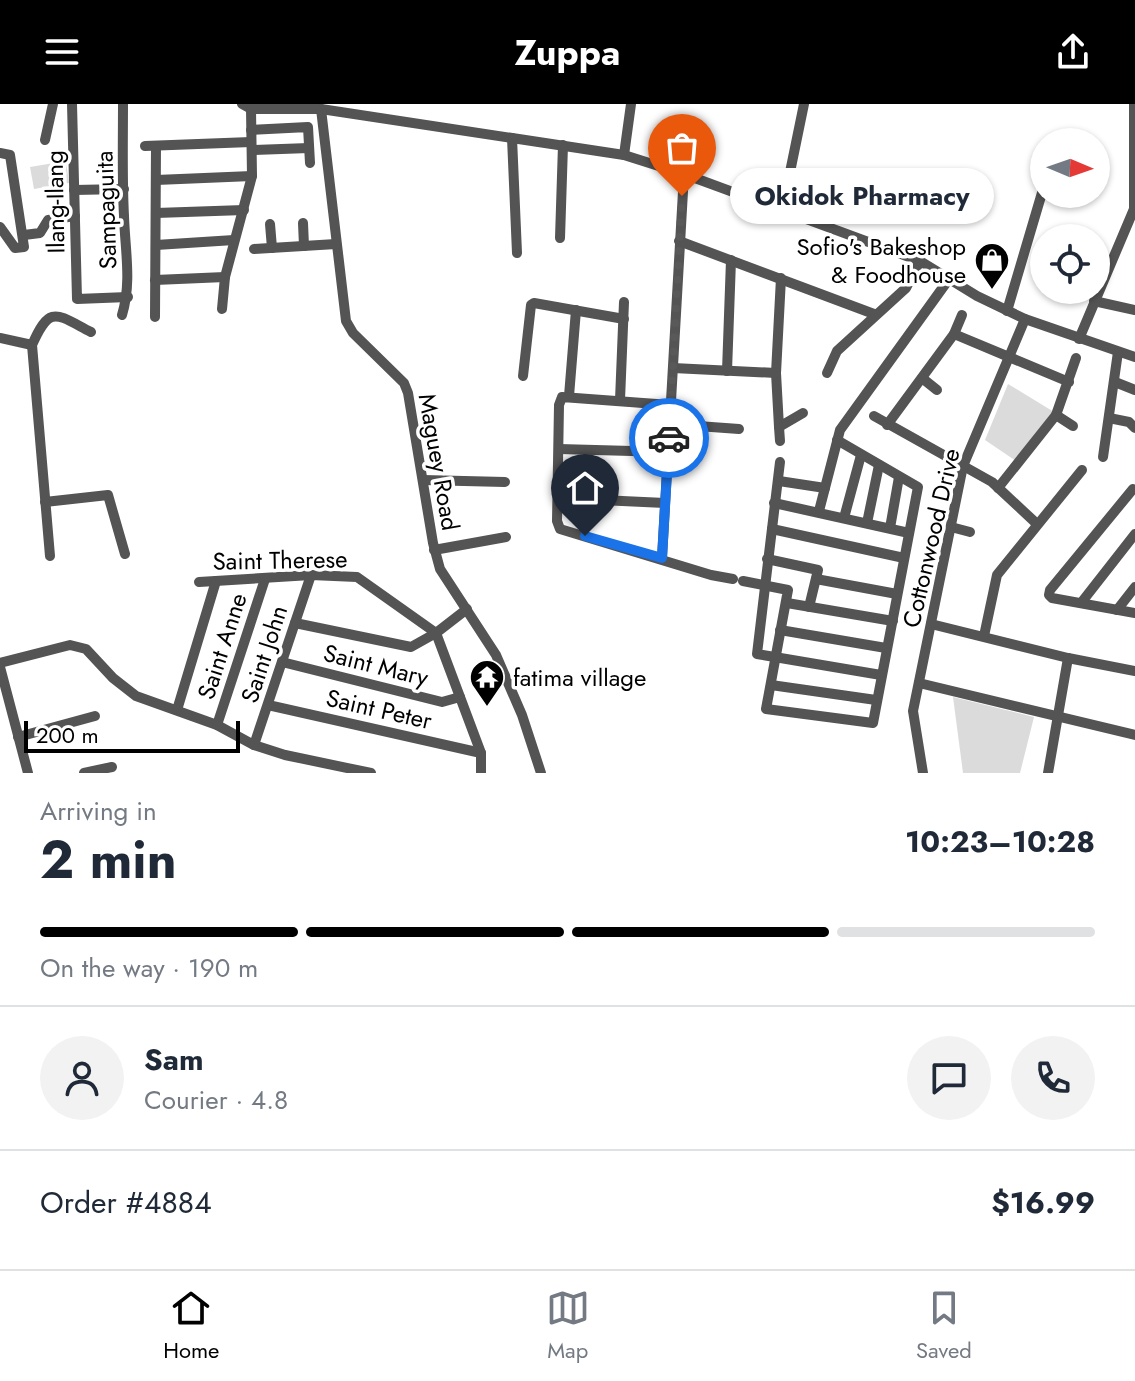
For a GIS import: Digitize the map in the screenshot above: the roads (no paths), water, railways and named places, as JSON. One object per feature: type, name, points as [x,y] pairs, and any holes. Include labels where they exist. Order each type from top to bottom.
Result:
[{"type":"street","points":[[45,140],[53,104]]},
{"type":"street","name":"Ilang-Ilang","points":[[72,104],[77,299],[128,297]]},
{"type":"street","name":"Sampaguita","points":[[122,315],[128,297],[123,104]]},
{"type":"street","points":[[624,155],[631,104]]},
{"type":"street","points":[[782,211],[804,104]]},
{"type":"street","points":[[1110,264],[1134,209],[1134,104]]},
{"type":"street","points":[[222,309],[225,277],[252,176],[252,106],[321,109],[624,155],[920,261],[1007,311],[1135,357]]},
{"type":"street","name":"Maguey Road","points":[[321,109],[346,321],[353,333],[404,383],[434,550],[444,579],[496,655],[522,715],[541,773]]},
{"type":"street","points":[[251,130],[308,127],[310,163]]},
{"type":"street","points":[[512,138],[517,253]]},
{"type":"street","points":[[560,238],[563,145]]},
{"type":"street","points":[[155,317],[156,180],[150,146],[309,148]]},
{"type":"street","points":[[0,153],[10,155],[24,247],[15,248],[0,227]]},
{"type":"street","points":[[662,558],[684,174]]},
{"type":"street","points":[[156,180],[252,176]]},
{"type":"street","points":[[74,190],[124,189]]},
{"type":"street","points":[[1007,311],[1037,208]]},
{"type":"street","points":[[156,213],[244,210]]},
{"type":"street","points":[[24,235],[40,233],[48,220],[75,216]]},
{"type":"street","points":[[303,223],[304,246]]},
{"type":"street","points":[[270,224],[272,248]]},
{"type":"street","points":[[156,245],[234,240]]},
{"type":"street","points":[[679,241],[874,314]]},
{"type":"street","points":[[254,249],[336,244]]},
{"type":"street","points":[[727,371],[731,260]]},
{"type":"street","points":[[827,373],[837,351],[906,288],[920,261]]},
{"type":"street","points":[[155,280],[225,277]]},
{"type":"street","points":[[780,441],[776,373],[781,278]]},
{"type":"street","points":[[819,511],[840,430],[949,279]]},
{"type":"street","points":[[620,400],[624,302]]},
{"type":"street","points":[[1079,339],[1093,304]]},
{"type":"street","points":[[1108,304],[1135,310]]},
{"type":"street","points":[[523,376],[531,305],[624,319]]},
{"type":"street","points":[[569,396],[576,310]]},
{"type":"street","points":[[887,425],[954,334],[962,315]]},
{"type":"street","points":[[50,556],[32,345],[42,322],[53,316],[62,317],[91,332]]},
{"type":"street","name":"Cottonwood Drive","points":[[923,773],[913,711],[963,466],[1025,319]]},
{"type":"street","points":[[954,334],[1069,382]]},
{"type":"street","points":[[0,338],[32,345]]},
{"type":"street","points":[[1103,457],[1118,352]]},
{"type":"street","points":[[998,488],[1056,415],[1076,358]]},
{"type":"street","points":[[673,368],[776,373]]},
{"type":"street","points":[[922,378],[937,390]]},
{"type":"street","points":[[1115,382],[1135,390]]},
{"type":"street","points":[[670,405],[562,397],[558,498],[560,529],[711,575],[788,590],[766,709],[873,723],[918,487],[837,440]]},
{"type":"street","points":[[779,427],[803,413]]},
{"type":"street","points":[[1056,415],[1073,426]]},
{"type":"street","points":[[874,416],[998,488],[1037,524]]},
{"type":"street","points":[[1109,418],[1129,422],[1135,428]]},
{"type":"street","points":[[670,424],[739,429]]},
{"type":"street","points":[[559,449],[668,452]]},
{"type":"street","points":[[844,518],[861,455]]},
{"type":"street","points":[[780,462],[756,652],[760,656],[881,675]]},
{"type":"street","points":[[867,523],[879,465]]},
{"type":"street","points":[[984,636],[997,575],[1082,470]]},
{"type":"street","points":[[890,528],[899,477]]},
{"type":"street","points":[[423,480],[505,482]]},
{"type":"street","points":[[779,481],[825,488]]},
{"type":"street","points":[[1122,481],[1134,490],[1049,595],[1135,613]]},
{"type":"street","points":[[45,502],[108,495],[125,554]]},
{"type":"street","points":[[558,498],[665,503]]},
{"type":"street","points":[[774,503],[909,533]]},
{"type":"street","points":[[951,527],[970,532]]},
{"type":"street","points":[[772,529],[904,558]]},
{"type":"street","points":[[1081,603],[1135,534]]},
{"type":"street","points":[[434,550],[506,537]]},
{"type":"street","points":[[767,559],[818,570],[809,607]]},
{"type":"street","name":"Saint Therese","points":[[199,582],[311,575],[357,577],[436,633]]},
{"type":"street","name":"Saint John","points":[[254,745],[311,575]]},
{"type":"street","name":"Saint Anne","points":[[217,725],[265,579]]},
{"type":"street","points":[[816,579],[897,594]]},
{"type":"street","points":[[177,710],[216,581]]},
{"type":"street","points":[[1117,610],[1135,587]]},
{"type":"street","points":[[787,603],[893,621]]},
{"type":"street","points":[[295,623],[411,647],[436,633],[467,609]]},
{"type":"street","points":[[931,624],[1135,671]]},
{"type":"street","points":[[780,630],[886,648]]},
{"type":"street","points":[[436,633],[481,753],[481,773]]},
{"type":"street","points":[[28,773],[0,665],[70,645],[86,649],[113,678],[136,696],[217,725],[254,745],[285,755],[371,773]]},
{"type":"street","points":[[1048,773],[1068,658]]},
{"type":"street","name":"Saint Mary","points":[[282,662],[442,702],[460,697]]},
{"type":"street","points":[[919,683],[1135,735]]},
{"type":"street","points":[[771,685],[876,700]]},
{"type":"street","name":"Saint Peter","points":[[268,705],[481,753]]},
{"type":"street","points":[[18,737],[95,716]]},
{"type":"street","points":[[84,773],[112,767]]},
{"type":"place","name":"Okidok Pharmacy","points":[[682,196]]},
{"type":"place","name":"Sofio's Bakeshop & Foodhouse","points":[[992,291]]},
{"type":"place","name":"fatima village","points":[[487,708]]}]
